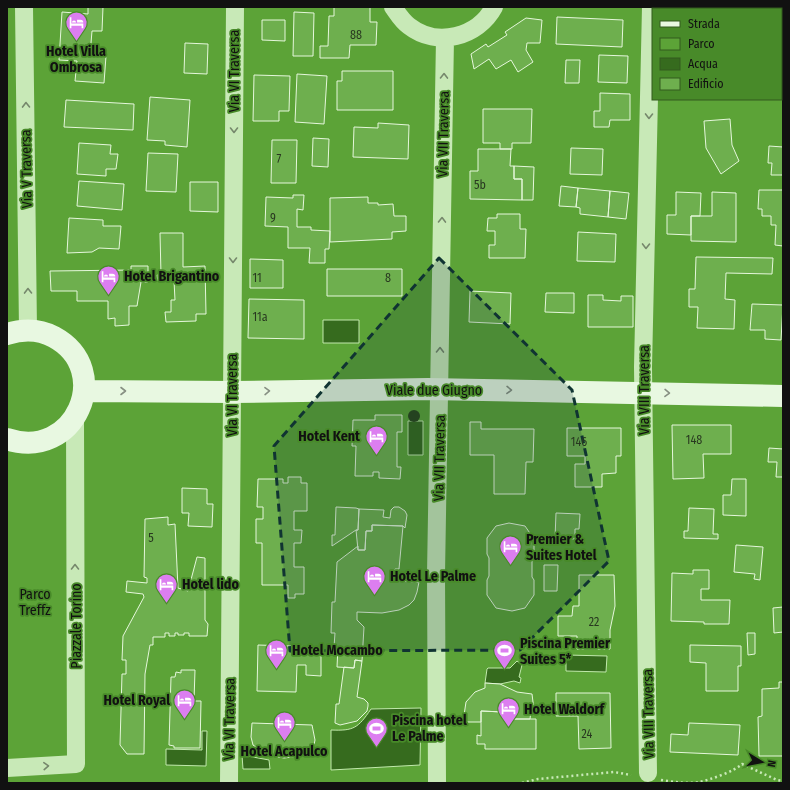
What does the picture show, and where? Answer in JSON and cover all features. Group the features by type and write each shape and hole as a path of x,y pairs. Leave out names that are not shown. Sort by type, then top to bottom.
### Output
{"street":[{"name":"Via V Traversa","path":"24,7 28,330"},
{"name":"Via VI Traversa","path":"229,783 235,7"},
{"path":"393,7 400,17 415,30 432,37 445,38 462,35 478,27 490,15 494,7"},
{"name":"Via VIII Traversa","path":"648,773 644,392 651,7"},
{"name":"Via VII Traversa","path":"437,782 436,574 445,38"},
{"path":"7,334 15,331 28,330 46,333 63,342 75,356 82,373 84,391 81,405 75,418 67,428 56,436 30,444 7,439"},
{"name":"Viale due Giugno","path":"84,391 233,392 440,389 783,396"},
{"name":"Piazzale Torino","path":"7,768 76,764 75,418"}],"highlighted area":[{"path":"439,258 572,390 609,561 520,650 290,651 274,446"}],"green space":[{"name":"Parco Treffz","path":"7,7 783,7 783,783 7,783"}],"water":[{"path":"323,320 359,320 359,343 323,343"},
{"path":"408,421 423,421 423,455 408,455"},
{"path":"566,655 607,656 606,672 566,671"},
{"name":"Piscina Premier Suites 5*","path":"517,661 522,665 519,677 521,678 520,683 514,681 500,684 485,683 488,668 510,668"},
{"name":"Piscina hotel Le Palme","path":"421,708 420,765 331,770 331,730 345,730 355,727 371,709"},
{"path":"202,731 207,731 206,766 166,765 166,749 202,750"},
{"path":"242,755 269,760 270,769 243,769"}],"building":[{"name":"Hotel Villa Ombrosa","path":"88,7 103,7 102,31 92,31 90,55 106,56 104,83 75,81 77,61 59,60 62,12 88,14"},
{"path":"334,7 370,7 370,22 377,22 376,45 350,45 349,58 320,58 320,46 328,46 329,16 334,16"},
{"path":"294,12 314,13 313,56 293,56"},
{"path":"557,17 623,20 622,47 556,44"},
{"path":"526,18 542,20 540,43 527,43 526,50 533,62 518,72 511,60 496,69 489,59 474,69 471,54 486,44 488,47 507,35 505,32"},
{"path":"262,20 285,20 285,41 262,40"},
{"path":"782,22 783,22 782,84"},
{"path":"185,43 208,44 207,74 184,73"},
{"path":"599,55 628,56 627,83 598,82"},
{"path":"566,60 580,60 579,83 565,83"},
{"path":"342,71 393,71 393,110 337,110 337,81 342,81"},
{"path":"297,74 327,76 324,124 295,122"},
{"path":"254,75 290,76 289,111 279,111 279,121 253,121"},
{"path":"600,93 630,94 630,120 610,120 609,127 594,127 594,111 600,111"},
{"path":"150,97 190,100 187,147 165,145 165,141 147,140"},
{"path":"66,100 134,104 133,130 64,127"},
{"path":"483,109 532,109 531,143 512,143 512,149 500,149 500,143 483,143"},
{"path":"730,119 732,145 739,161 721,174 706,148 704,121"},
{"path":"378,123 409,125 408,159 353,157 354,127 378,128"},
{"path":"313,138 329,139 328,167 312,166"},
{"path":"272,140 297,140 296,183 271,183"},
{"path":"79,143 111,145 110,154 118,154 116,169 106,169 106,176 77,174"},
{"path":"769,146 783,147 783,175 771,175 772,163 768,163"},
{"path":"571,148 603,149 602,175 570,174"},
{"path":"478,149 511,149 510,166 514,166 514,179 522,179 522,200 470,199 470,171 478,171"},
{"path":"148,153 178,154 176,192 146,191"},
{"path":"514,166 534,167 533,200 522,200 522,179 514,179"},
{"path":"79,181 124,184 122,210 77,206"},
{"path":"190,182 218,182 218,212 190,211"},
{"path":"561,186 578,188 576,207 559,206"},
{"path":"578,188 610,191 608,217 580,214 580,208 576,207"},
{"path":"759,190 783,190 783,246 775,245 776,225 771,225 771,216 762,216 762,209 758,209"},
{"path":"610,191 629,193 626,219 608,217"},
{"path":"676,192 701,193 700,216 691,216 691,235 667,234 667,215 676,215"},
{"path":"712,192 736,193 736,242 691,241 691,216 712,216"},
{"path":"293,195 304,195 303,210 297,209 297,227 311,227 311,230 330,231 329,249 325,249 325,263 309,263 310,248 288,248 288,227 265,226 266,197 293,198"},
{"path":"368,197 368,203 378,203 378,205 393,204 394,216 406,216 406,231 392,232 392,239 330,242 330,198"},
{"path":"497,214 520,214 520,229 526,229 525,258 489,258 489,245 495,245 495,231 487,231 488,218 497,218"},
{"path":"69,218 103,220 103,226 121,226 119,249 99,248 92,252 67,253"},
{"path":"578,232 616,234 615,262 577,261"},
{"path":"160,233 183,233 183,267 205,266 206,314 196,314 196,321 166,322 165,312 171,312 171,300 175,300 174,281 158,281 157,275 161,275"},
{"path":"696,257 773,258 772,274 726,273 725,299 735,300 734,329 697,328 698,307 689,307 689,289 695,289"},
{"path":"250,259 283,260 283,288 250,288"},
{"name":"Hotel Brigantino","path":"131,266 148,266 148,282 141,282 137,306 129,306 129,325 115,326 115,318 108,319 108,301 77,301 77,291 51,291 50,271 131,270"},
{"path":"327,269 402,269 402,296 327,296"},
{"path":"470,291 511,293 510,324 469,322"},
{"path":"546,293 574,293 574,313 545,312"},
{"path":"588,295 603,295 603,300 621,301 621,296 633,296 633,327 588,327"},
{"path":"249,299 304,300 304,339 248,338"},
{"path":"752,304 783,305 781,340 765,339 765,330 750,330"},
{"name":"Hotel Kent","path":"375,415 402,415 402,432 397,432 397,467 401,467 400,479 379,478 379,472 373,472 373,476 355,476 356,446 352,446 353,420 375,420"},
{"path":"470,422 481,422 481,429 534,429 533,462 526,462 525,494 494,494 494,455 470,455"},
{"path":"672,425 731,425 731,454 703,454 704,478 673,479"},
{"path":"567,428 621,428 621,456 616,456 616,473 602,474 602,487 575,487 575,464 585,464 585,456 567,456"},
{"path":"769,448 783,449 783,477 776,477 777,462 768,462"},
{"path":"288,477 301,477 301,483 307,483 307,511 294,511 294,530 302,530 301,543 294,543 294,567 304,567 304,594 295,594 295,598 288,598 288,585 262,585 262,543 256,543 256,519 263,519 263,507 257,507 258,479 283,479 283,483 288,483"},
{"path":"732,479 746,479 746,516 723,515 723,495 731,495"},
{"path":"182,488 207,489 207,504 213,504 212,527 188,526 189,513 182,513"},
{"path":"336,507 359,509 358,530 332,546 332,535 335,535"},
{"path":"394,507 399,507 405,511 407,515 405,528 403,526 372,525 372,531 366,531 365,550 358,550 356,530 358,530 359,509 384,510 383,517 390,518 391,510"},
{"path":"689,508 714,509 713,534 718,534 718,539 684,538 684,531 688,531"},
{"path":"556,513 580,514 579,529 575,529 575,539 555,538"},
{"path":"168,517 168,525 175,524 178,588 188,591 197,557 205,558 205,620 208,624 207,636 189,636 189,633 178,635 178,633 175,633 175,636 169,636 169,633 165,633 165,637 153,637 153,645 150,645 145,674 144,754 127,754 120,745 122,674 126,674 126,660 122,660 123,636 144,597 143,594 126,592 127,581 147,583 147,578 144,577 145,519"},
{"name":"Premier & Suites Hotel","path":"509,523 525,526 534,539 532,577 534,580 534,595 525,608 512,611 496,608 487,595 489,558 487,554 487,538 496,526"},
{"name":"Hotel Le Palme","path":"372,525 403,526 399,569 395,569 395,581 419,582 417,592 414,600 409,605 399,610 382,613 357,612 357,620 364,627 362,661 355,660 354,668 337,667 338,647 334,647 335,633 331,633 332,602 335,602 337,562 358,546 358,550 365,550 366,531 372,531"},
{"path":"736,545 763,547 760,580 754,579 755,574 734,572"},
{"path":"544,565 558,565 557,591 544,591"},
{"path":"693,570 709,570 709,589 701,589 701,600 730,600 729,624 704,624 704,622 671,621 672,573 693,574"},
{"path":"579,575 614,575 615,606 610,630 610,649 577,649 577,636 558,636 558,616 572,616 573,606 579,606"},
{"path":"783,607 783,632 774,633 773,608"},
{"path":"747,633 755,633 755,654 748,655"},
{"name":"Hotel Mocambo","path":"258,645 321,647 321,676 306,675 306,665 297,665 296,692 257,691"},
{"path":"690,645 741,646 741,666 738,666 738,691 706,691 706,663 690,662"},
{"path":"355,660 362,661 357,697 364,699 368,703 367,711 357,721 340,725 335,723 336,704 339,704 344,667 354,668"},
{"name":"Hotel Royal","path":"181,670 195,670 194,701 201,701 200,748 174,748 174,746 169,745 171,677 175,677 176,672 181,673"},
{"path":"779,682 783,682 783,756 759,756 758,717 762,716 762,689 779,688"},
{"path":"485,683 500,684 517,692 532,694 534,710 531,710 530,719 503,719 503,712 481,711 481,722 463,722 466,702 475,692 485,688"},
{"path":"556,693 610,693 611,748 579,749 578,716 556,716"},
{"name":"Hotel Waldorf","path":"481,711 503,712 503,719 536,719 536,749 485,749 485,744 477,744 477,735 481,736"},
{"name":"Hotel Acapulco","path":"252,723 312,725 315,740 313,750 308,755 284,758 267,755 253,745 251,737"},
{"path":"689,723 740,725 738,755 670,752 671,734 688,735"}],"place":[{"name":"Hotel Villa Ombrosa","path":"76,42"},
{"name":"Hotel Brigantino","path":"108,296"},
{"name":"Hotel Kent","path":"376,456"},
{"name":"Premier & Suites Hotel","path":"511,566"},
{"name":"Hotel Le Palme","path":"375,596"},
{"name":"Hotel lido","path":"167,604"},
{"name":"Hotel Mocambo","path":"277,670"},
{"name":"Piscina Premier Suites 5*","path":"504,670"},
{"name":"Hotel Royal","path":"185,720"},
{"name":"Hotel Waldorf","path":"509,728"},
{"name":"Hotel Acapulco","path":"284,742"},
{"name":"Piscina hotel Le Palme","path":"376,748"}]}
